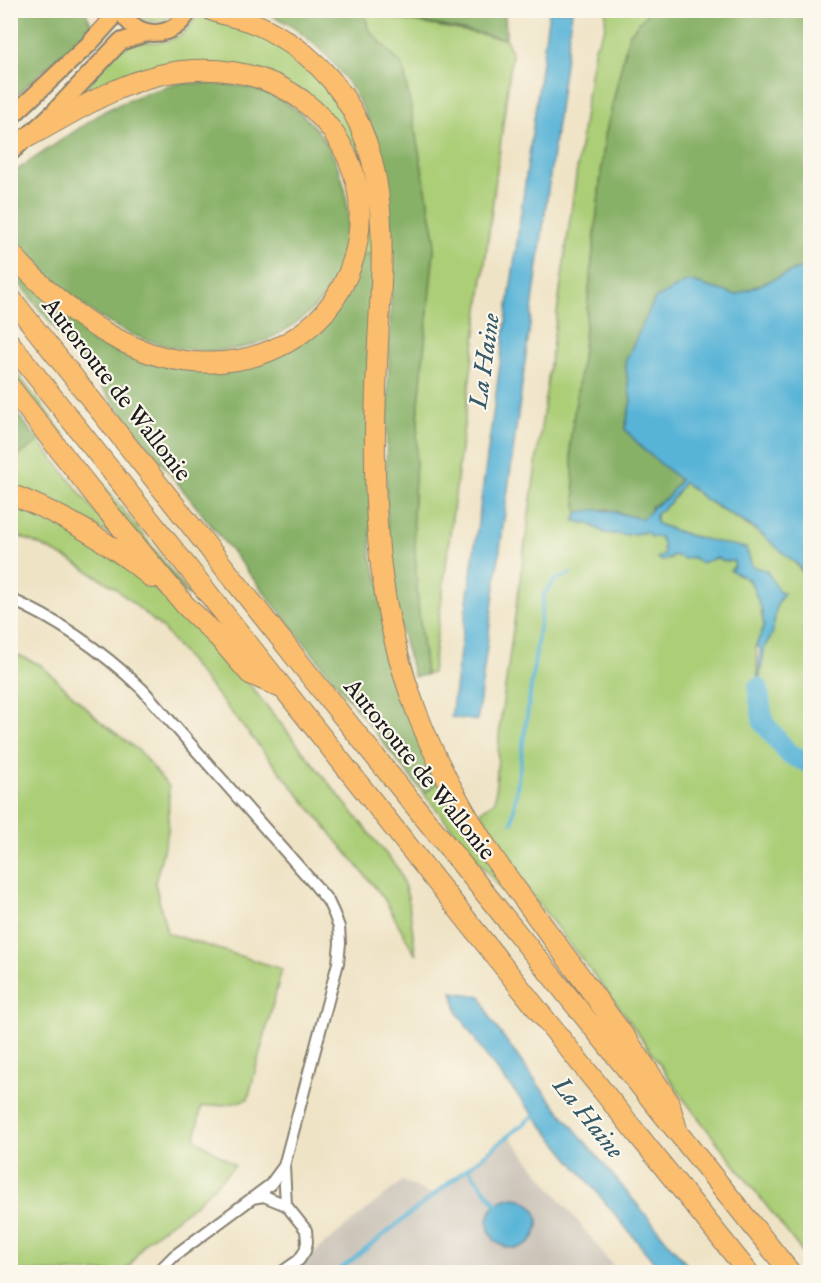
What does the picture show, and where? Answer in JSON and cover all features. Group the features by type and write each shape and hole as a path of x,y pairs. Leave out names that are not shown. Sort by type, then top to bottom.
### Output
{"highway":[{"path":"211,10 254,23 288,42"},
{"path":"249,10 322,70 349,105 368,146 378,188 383,252 376,370 376,515 391,631 399,663 418,718 433,754 475,830 501,870 595,993 641,1060 669,1102 678,1133"},
{"path":"10,252 34,278 66,306 111,336 161,356 184,361 212,363 245,358 275,349 312,325 332,303 344,285 353,263 359,237 360,209 356,183 348,158 335,135 320,116 298,98 252,75 197,70 145,79 111,93 28,137"},
{"name":"Autoroute de Wallonie","path":"10,297 307,672 790,1272"},
{"path":"10,342 283,689 748,1272"},
{"path":"10,387 185,605"},
{"path":"10,494 92,534 141,569 185,605 218,637 250,674 283,689"}],"main road":[{"path":"10,118 89,44 109,22 116,10"},
{"path":"122,10 132,25 146,33"},
{"path":"10,153 120,42 146,33 159,34 172,30 182,22 189,10"}],"street":[{"path":"10,599 72,630 135,682 315,885 334,914 339,927 338,963 284,1166 286,1205"},
{"path":"161,1272 174,1256 270,1185 284,1166"},
{"path":"252,1198 264,1196 286,1205 306,1230 305,1251 299,1260 282,1272"}],"shaded area":[{"path":"508,1134 618,1272 290,1272 402,1181 431,1194"}],"green space":[{"path":"11,10 85,11 92,26 11,100"},
{"path":"134,11 176,11 166,19 155,22 144,19"},
{"path":"263,11 505,11 506,39 365,13 368,29 403,66 435,238 419,404 413,514 418,605 426,675 414,677 397,611 388,537 386,472 391,241 388,200 381,160 369,122 350,87 325,54 291,26"},
{"path":"606,11 643,11 648,14 629,34 605,136 582,358 570,443 577,513 575,521 590,524 605,533 625,535 647,532 660,537 664,556 669,559 674,555 692,557 700,563 717,558 722,561 734,560 734,567 731,570 746,579 767,597 761,611 764,626 756,646 758,684 765,646 772,635 779,593 767,571 752,566 746,548 667,528 656,523 656,514 670,503 684,482 703,498 784,551 806,579 810,594 803,630 810,635 810,1262 686,1102 623,1012 533,897 500,850 481,811 495,801 500,724 590,75 595,47 605,28"},
{"path":"643,11 810,11 810,264 736,295 689,281 625,362 631,401 625,429 643,449 680,479 668,497 651,507 651,511 641,519 607,509 577,513 570,443 582,358 605,136 629,34 647,14"},
{"path":"199,13 248,30 278,46 316,77 331,95 344,114 362,159 369,194 374,254 360,255 345,140 243,68 94,93 86,87 118,51 130,45 160,42 179,36 189,28"},
{"path":"365,13 506,39 512,54 432,673 426,675 418,605 413,514 419,404 435,238 403,66 368,29"},
{"path":"180,83 242,86 278,98 301,114 320,134 334,158 344,184 348,211 347,238 340,266 328,291 312,310 292,326 268,339 242,348 215,351 188,350 161,345 135,336 88,309 22,251 10,233 11,174 105,111 140,95"},
{"path":"374,254 371,556 440,781 424,794 11,273 10,261 150,359 287,350 360,255"},
{"path":"10,365 190,596 183,591 68,451 11,377"},
{"path":"10,405 39,441 11,461 10,461"},
{"path":"39,441 116,538 73,513 11,486 10,461"},
{"path":"10,504 54,522 135,572 170,601 248,683 399,870 408,897 416,956 383,897 162,628 114,587 74,562 11,533"},
{"path":"11,652 41,665 100,721 138,750 169,787 168,831 155,883 167,933 282,969 248,1099 230,1104 201,1107 195,1139 235,1165 197,1203 145,1242 126,1272 11,1272"},
{"path":"440,781 507,888 502,890 424,794"}],"water":[{"path":"549,11 572,11 477,721 451,717"},
{"path":"810,264 810,592 800,567 754,528 706,500 684,482 670,503 656,514 656,523 667,528 746,548 752,566 767,571 779,592 784,593 777,604 772,635 765,646 758,688 760,648 756,646 764,626 762,611 750,580 730,570 734,567 734,561 722,561 717,558 700,563 692,557 684,559 674,555 662,561 657,558 664,555 660,537 651,537 647,532 625,535 605,533 590,524 575,521 577,513 594,510 609,511 641,519 651,511 651,508 668,497 680,480 643,449 625,429 631,401 625,362 655,299 688,281 736,295"},
{"path":"452,992 481,996 491,1020 539,1086 693,1272 662,1272 488,1059 458,1013"},
{"path":"513,1198 522,1200 533,1209 538,1223 536,1232 527,1243 513,1248 504,1246 493,1237 488,1223 490,1214 499,1203"}],"waterway":[{"path":"512,823 544,594 555,580 570,574"},
{"path":"758,688 763,722 789,754 810,763"},
{"path":"337,1272 536,1114"},
{"path":"468,1168 496,1204"}],"water label":[{"name":"La Haine","path":"485,361"},
{"name":"La Haine","path":"588,1118"}]}
